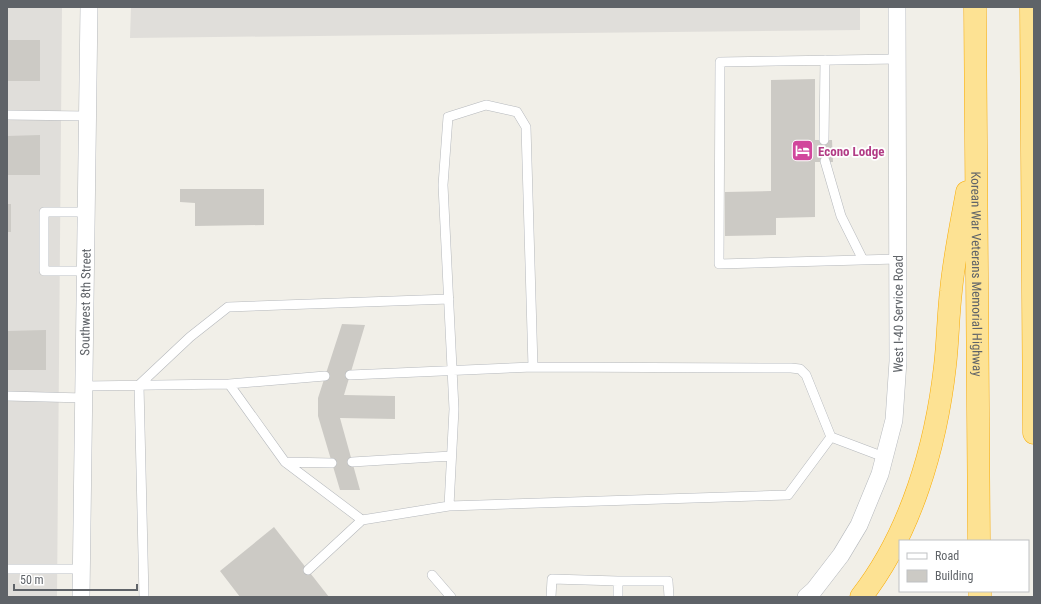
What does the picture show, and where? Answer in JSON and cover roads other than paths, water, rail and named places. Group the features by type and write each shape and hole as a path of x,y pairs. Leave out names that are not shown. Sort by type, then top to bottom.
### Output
{"highway":[{"name":"Korean War Veterans Memorial Highway","path":"975,7 979,540"},
{"path":"1031,7 1034,433"},
{"path":"861,597 880,568 911,509 922,478 933,436 945,367 951,289 977,132"}],"street":[{"name":"Southwest 8th Street","path":"81,597 89,7"},
{"name":"West I-40 Service Road","path":"806,597 814,590 841,555 859,526 880,474 894,420 897,395 897,7"}],"lane":[{"path":"824,140 825,60"},
{"path":"897,60 720,62 719,264 897,260"},
{"path":"449,506 454,409 443,185 448,117 486,105 517,112 526,128 533,367"},
{"path":"7,115 88,116"},
{"path":"825,161 841,216 863,260"},
{"path":"86,212 44,212 44,271 86,271"},
{"path":"144,597 139,385 190,337 228,307 449,299"},
{"path":"350,375 533,367 800,369 806,375 831,437 884,457"},
{"path":"7,396 84,392 139,385 229,384 325,376"},
{"path":"229,384 285,462 362,520"},
{"path":"308,570 362,520 449,506 788,495 831,437"},
{"path":"352,462 451,456"},
{"path":"285,462 332,463"},
{"path":"7,569 82,569"},
{"path":"432,574 451,597"},
{"path":"551,597 552,578 618,581 668,581 669,597"},
{"path":"618,581 618,597"}],"place":[{"name":"Econo Lodge","path":"802,151"}]}
